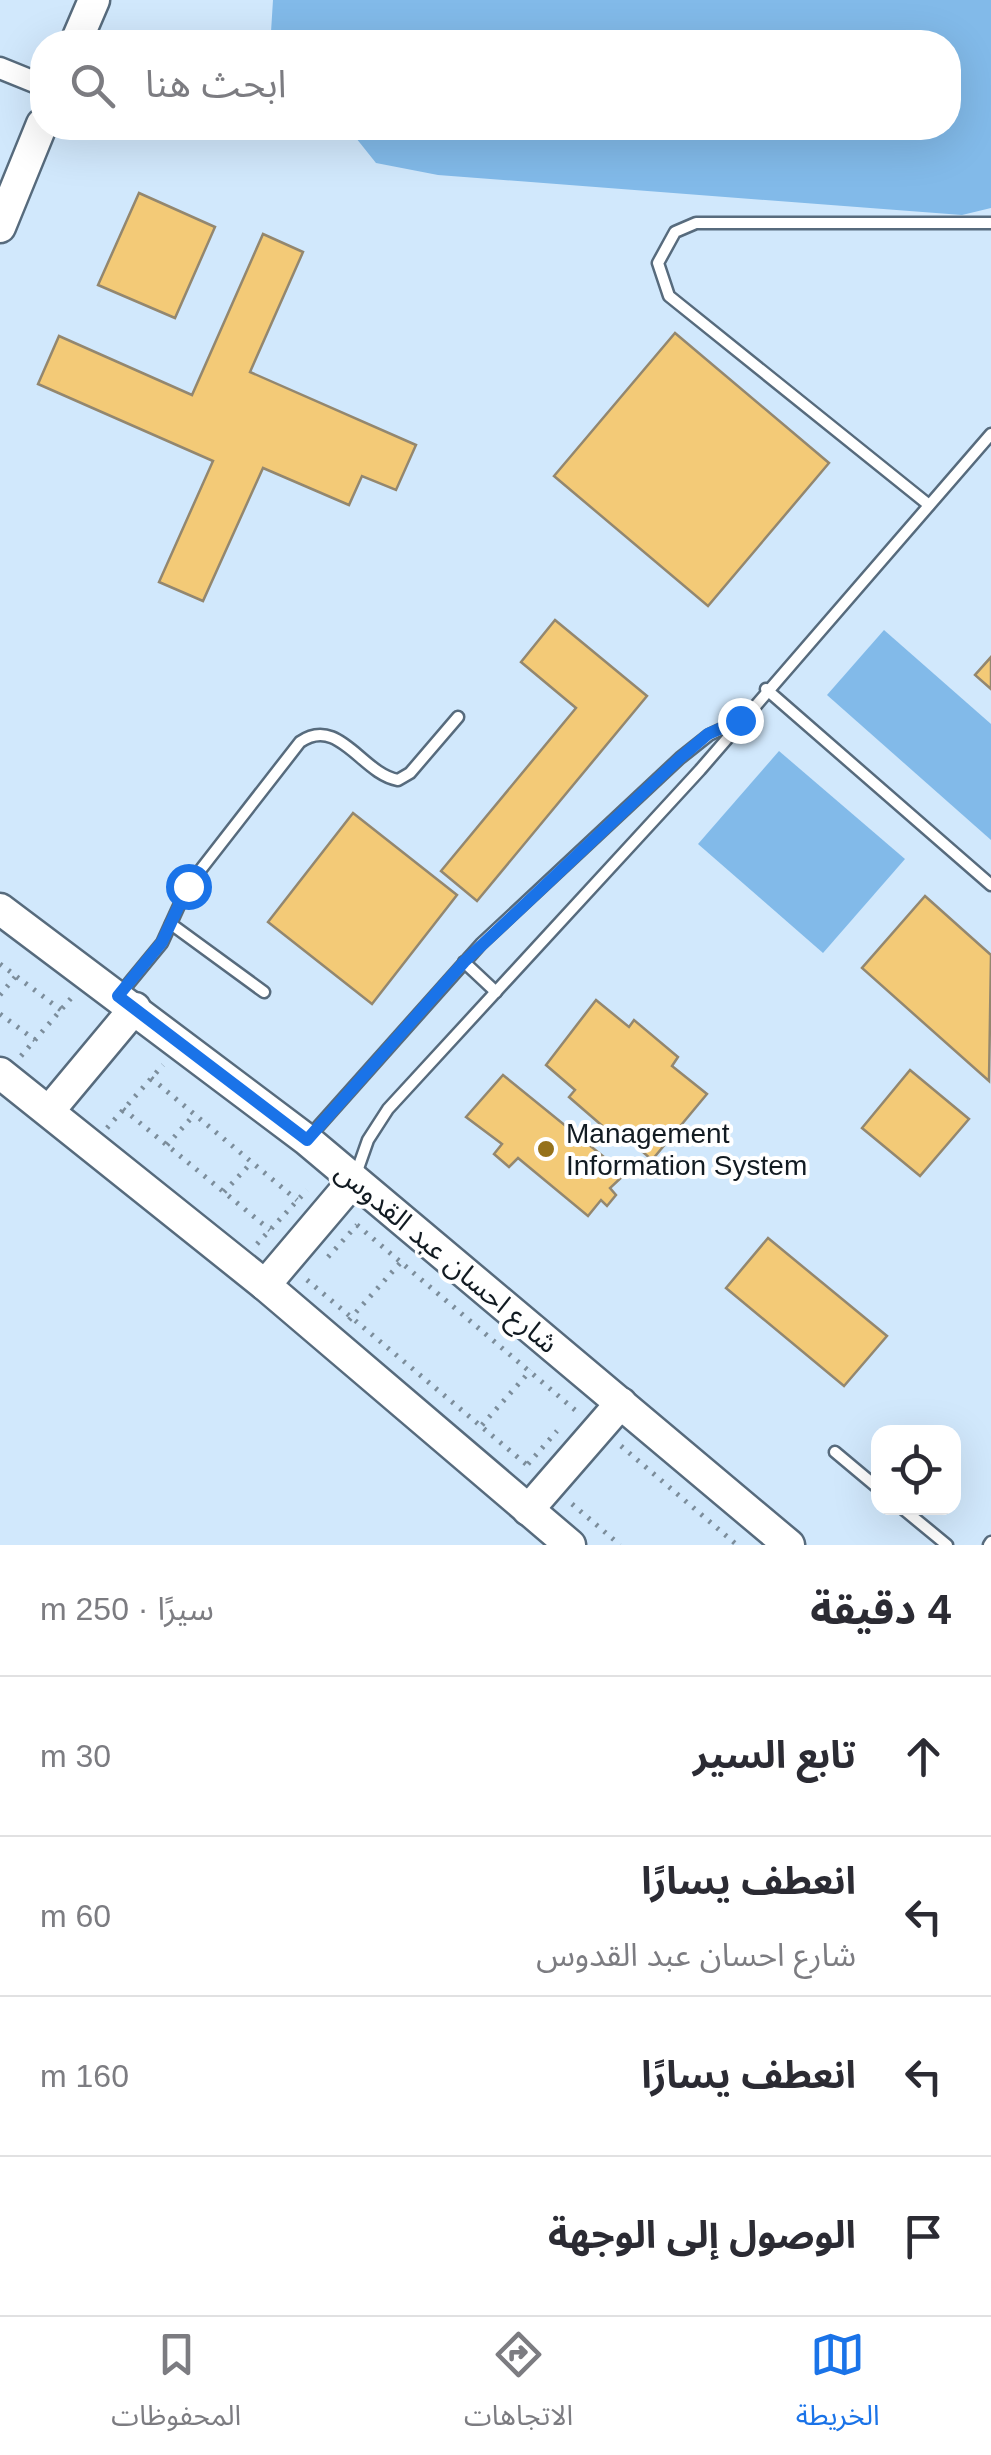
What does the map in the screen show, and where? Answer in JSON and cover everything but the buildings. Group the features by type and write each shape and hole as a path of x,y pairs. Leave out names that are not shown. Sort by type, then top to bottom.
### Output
{"street":[{"path":"81,30 94,0"},
{"path":"0,68 30,80"},
{"path":"0,227 35,140"},
{"name":"شارع احسان عبد القدوس","path":"0,909 307,1140 790,1545"},
{"path":"49,1111 126,1002"},
{"path":"2,1075 238,1264 570,1545"},
{"path":"275,1295 343,1171"},
{"path":"516,1500 610,1393"}],"lane":[{"path":"929,504 669,296 658,262 666,240 696,223 991,223"},
{"path":"343,1171 377,1124 700,770 766,689 991,434"},
{"path":"766,689 991,885"},
{"path":"126,1002 188,886 308,737 330,735 386,777 398,780 410,773 458,716"},
{"path":"307,1140 464,962 680,758 708,734 740,720"},
{"path":"171,924 264,992"},
{"path":"464,962 496,992"},
{"path":"835,1452 871,1482"},
{"path":"911,1515 947,1545"}],"path":[{"path":"0,964 61,1010"},
{"path":"2,1075 91,975"},
{"path":"0,995 16,976"},
{"path":"0,1014 35,1040"},
{"path":"91,1145 182,1044"},
{"path":"151,1078 297,1200"},
{"path":"123,1109 270,1230"},
{"path":"167,1145 194,1115"},
{"path":"224,1192 252,1162"},
{"path":"238,1264 297,1200 343,1171"},
{"path":"275,1295 307,1280 379,1200"},
{"path":"357,1224 576,1410"},
{"path":"330,1341 424,1237"},
{"path":"307,1280 527,1465"},
{"path":"459,1450 552,1345"},
{"path":"516,1500 527,1465 576,1410 610,1393"},
{"path":"621,1446 737,1545"},
{"path":"572,1504 620,1545"}],"shaded area":[{"path":"273,0 991,0 991,208 962,215 438,175 376,163 358,140 961,140 961,30 271,30"},
{"path":"884,630 991,724 991,840 827,695"},
{"path":"779,751 905,859 823,953 698,844"}],"place":[{"name":"Management Information System","path":"546,1149"}],"route":[{"path":"188,886 162,942 118,996 307,1140 499,926 708,734 740,720"}]}
